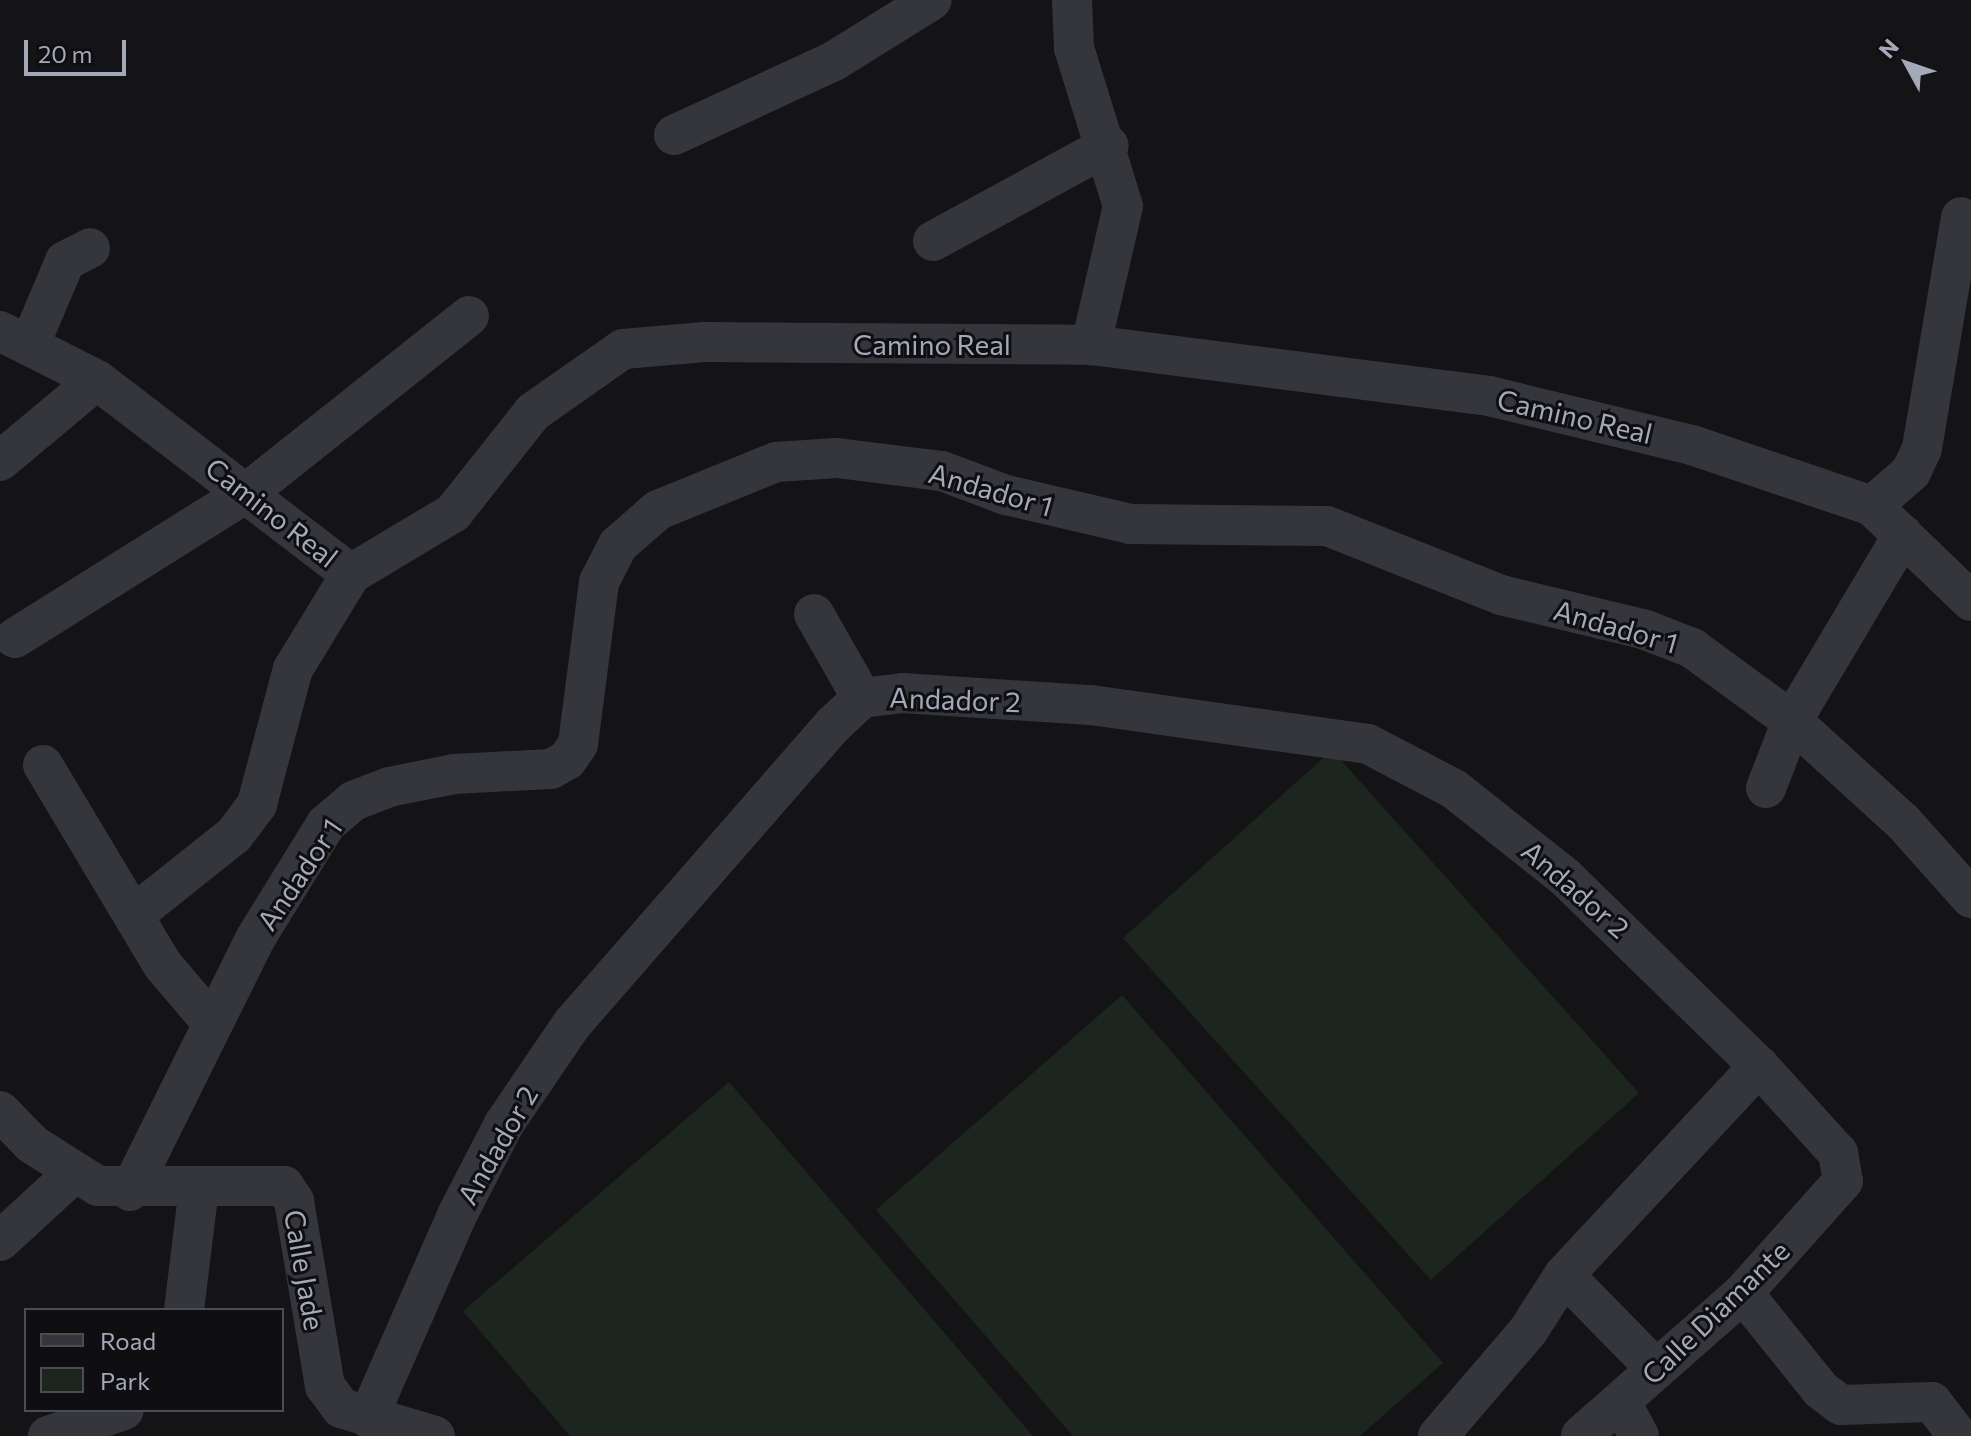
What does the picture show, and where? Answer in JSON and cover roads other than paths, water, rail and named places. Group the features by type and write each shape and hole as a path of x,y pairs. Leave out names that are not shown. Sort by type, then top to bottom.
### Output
{"street":[{"path":"674,135 834,61 932,0"},
{"path":"1072,0 1074,48 1109,145 1123,206 1091,345"},
{"path":"933,241 1109,145"},
{"path":"1872,506 1911,472 1922,448 1961,217"},
{"path":"15,337 65,261 90,248"},
{"path":"15,638 249,491 469,316"},
{"name":"Camino Real","path":"15,337 97,380 249,491 351,574 453,513 533,412 623,349 705,342 1091,345 1489,396 1595,417 1872,506 1971,601"},
{"path":"0,461 97,380"},
{"name":"Andador 1","path":"130,1191 212,1023 326,824 353,801 454,774 551,769 567,760 578,744 599,582 618,545 658,510 776,462 837,458 942,471 1006,495 1131,524 1327,526 1501,595 1643,629 1692,648 1792,721 1903,822 1971,898"},
{"path":"1766,788 1792,721 1903,535"},
{"path":"136,913 234,835 257,804 293,669 351,574"},
{"path":"814,614 862,698"},
{"name":"Andador 2","path":"368,1418 464,1202 504,1124 572,1024 862,698 903,693 1091,705 1368,744 1454,789 1565,877 1759,1066 1838,1153 1843,1181"},
{"path":"43,765 136,913 162,964 212,1023"},
{"path":"1438,1436 1528,1331 1564,1275 1759,1066"},
{"path":"0,1111 73,1174 0,1241"},
{"name":"Calle Jade","path":"73,1174 130,1191 284,1186 294,1201 325,1386 341,1408 435,1436"},
{"name":"Calle Diamante","path":"1581,1436 1630,1419 1656,1369 1743,1293 1843,1181"},
{"path":"184,1308 199,1187"},
{"path":"1564,1275 1656,1369"},
{"path":"1743,1293 1821,1390 1841,1405 1932,1402 1958,1436"},
{"path":"48,1436 118,1412"}]}
